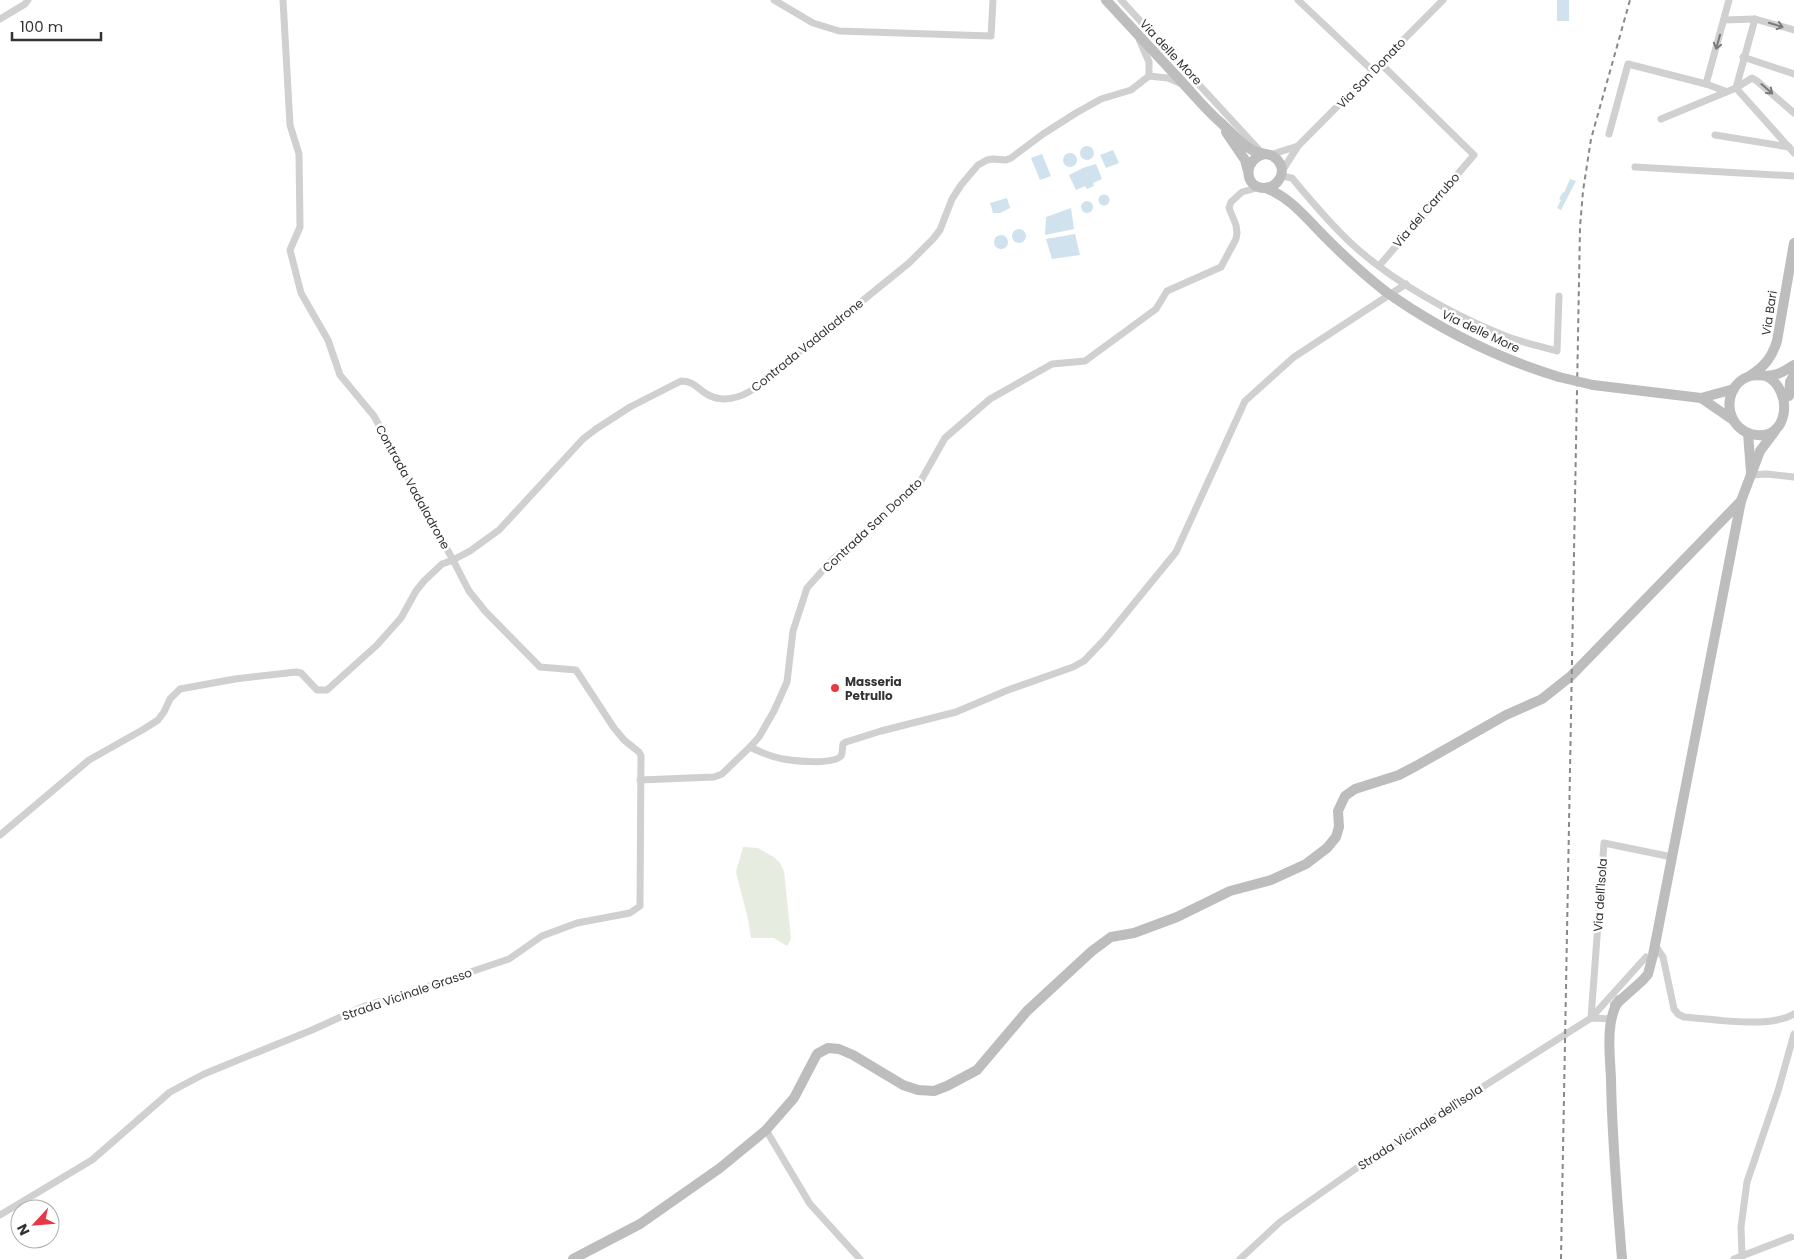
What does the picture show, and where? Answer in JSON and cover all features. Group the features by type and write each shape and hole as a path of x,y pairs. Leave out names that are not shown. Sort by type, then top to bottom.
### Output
{"main road":[{"name":"Via delle More","path":"1106,0 1218,120"},
{"path":"1218,120 1253,150 1274,156 1280,163 1281,176 1290,201"},
{"path":"1218,120 1245,160 1252,182 1278,193 1290,201"},
{"path":"1248,173 1254,158 1266,154"},
{"path":"1263,188 1274,186 1281,176"},
{"name":"Via delle More","path":"1290,201 1351,262 1385,291 1423,317 1464,339 1520,364 1559,377 1594,385 1701,398"},
{"name":"Via Bari","path":"1750,376 1772,356 1777,341 1794,243"},
{"path":"1733,420 1729,404 1734,389 1740,382 1750,376 1774,375 1794,365"},
{"path":"1701,398 1733,420 1739,428 1757,436 1766,435 1782,426 1787,418 1789,409 1788,390 1794,375"},
{"path":"1766,376 1780,383 1786,390 1789,399"},
{"path":"1701,398 1734,389"},
{"path":"1622,1259 1612,1140 1610,1028 1615,1006 1624,991 1643,973 1652,952 1741,500 1760,451 1775,431"},
{"path":"1748,433 1751,475"},
{"path":"573,1259 640,1224 720,1168 766,1130 794,1098 817,1054 828,1048 839,1049 853,1055 903,1085 918,1090 934,1091 947,1086 977,1070 1027,1011 1110,937 1134,933 1177,917 1230,891 1271,880 1306,864 1327,848 1336,837 1339,827 1338,811 1345,796 1355,789 1399,775 1506,715 1542,699 1571,676 1741,500"}],"street":[{"path":"0,19 25,4 28,0"},
{"name":"Contrada Vadaladrone","path":"283,0 290,125 299,154 300,227 290,250 301,293 328,340 340,375 374,416 453,560 470,551 499,530 583,439 614,416 681,381 688,381 696,385 705,394 717,398 734,398 755,388 909,263 933,240 940,230 952,199 960,185 978,165 993,158 1006,160 1010,158 1076,113 1101,99 1131,90 1149,76"},
{"path":"774,0 813,23 839,31 991,36 993,0"},
{"path":"1121,0 1266,154 1298,146"},
{"path":"1299,0 1373,71"},
{"name":"Via San Donato","path":"1298,146 1444,0"},
{"path":"1706,84 1729,0"},
{"path":"1724,20 1755,18 1794,30"},
{"path":"1736,88 1755,18"},
{"path":"1137,34 1149,62 1149,76 1168,78 1186,86"},
{"path":"1743,57 1794,74"},
{"name":"Via del Carrubo","path":"1379,266 1474,155 1380,63"},
{"path":"1609,134 1628,64 1706,84 1725,91"},
{"path":"1662,120 1725,91 1736,88 1752,78 1794,113"},
{"path":"1736,88 1791,150"},
{"path":"1715,135 1791,150"},
{"path":"1298,146 1281,176 1292,178 1334,227 1354,246 1406,284 1469,320 1504,336 1557,351 1559,296"},
{"path":"1635,167 1794,176"},
{"path":"1248,173 1242,192 1263,188"},
{"name":"Contrada San Donato","path":"640,780 714,777 722,774 750,747 758,738 774,711 787,682 792,631 806,588 832,560 919,484 945,438 990,399 1052,364 1085,361 1156,309 1167,291 1221,267 1236,239 1237,233 1236,224 1229,208 1231,202 1242,192"},
{"path":"750,747 783,759 834,760 840,757 842,753 842,744 853,739 956,712 1008,690 1079,665 1105,639 1176,552 1245,401 1294,357 1406,284"},
{"path":"1751,475 1767,474 1794,477"},
{"path":"0,836 89,760 158,720 170,699 180,689 235,679 296,672 301,673 317,690 327,690 377,645 394,626 424,581 442,564 453,560 469,591 484,611 540,667 576,670 624,740 639,752 641,756 640,780"},
{"name":"Strada Vicinale Grasso","path":"0,1216 92,1160 170,1092 204,1074 365,1006 509,959 542,936 577,923 630,913 640,906 640,780"},
{"name":"Via dell'Isola","path":"1591,1018 1604,843 1672,857"},
{"path":"1652,952 1663,957 1674,1009 1684,1017 1756,1022 1780,1020 1794,1014"},
{"name":"Strada Vicinale dell'Isola","path":"1240,1259 1280,1222 1371,1158 1591,1018 1652,952"},
{"path":"1591,1018 1612,1019"},
{"path":"1742,1255 1742,1227 1747,1182 1778,1091 1794,1034"},
{"path":"766,1130 810,1204 860,1259"},
{"path":"1734,1259 1791,1237"}],"shaded area":[{"path":"743,847 758,848 775,858 784,871 791,939 787,946 774,938 751,938 736,872"}],"water":[{"path":"1557,0 1569,0 1569,21 1557,21"},
{"path":"1084,146 1090,146 1094,153 1090,160 1084,160 1080,156 1080,150"},
{"path":"1113,150 1119,163 1106,168 1100,155"},
{"path":"1067,153 1073,153 1077,160 1073,167 1067,167 1063,163 1063,157"},
{"path":"1042,154 1051,176 1040,180 1031,158"},
{"path":"1096,164 1102,179 1093,183 1094,186 1087,189 1085,186 1076,190 1069,175"},
{"path":"1570,179 1576,181 1561,210 1557,208 1561,200 1559,199"},
{"path":"1104,194 1110,200 1104,206 1098,200"},
{"path":"1007,198 1010,208 1000,213 993,213 990,203"},
{"path":"1087,201 1093,207 1087,213 1081,207"},
{"path":"1071,208 1074,229 1045,235 1046,217"},
{"path":"1016,229 1022,229 1026,236 1022,243 1016,243 1012,239 1012,233"},
{"path":"1075,234 1080,255 1052,259 1046,239"},
{"path":"998,235 1004,235 1008,242 1004,249 998,249 994,245 994,239"}],"railway":[{"path":"1561,1259 1580,227 1591,139 1630,0"}],"place":[{"name":"Masseria Petrullo","path":"835,688"}]}
